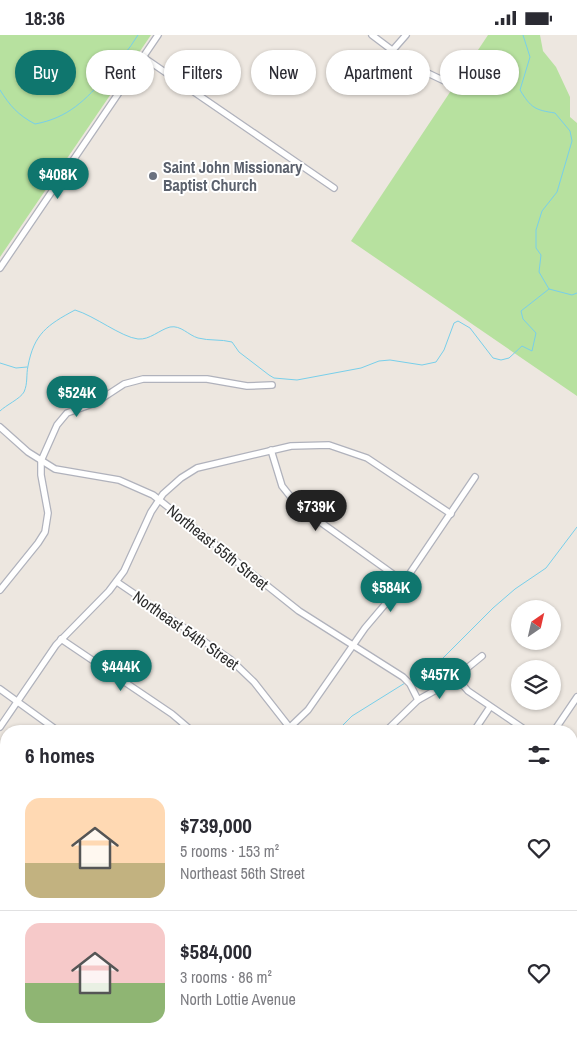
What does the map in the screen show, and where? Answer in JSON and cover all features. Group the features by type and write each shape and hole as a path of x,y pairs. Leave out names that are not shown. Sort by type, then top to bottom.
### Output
{"street":[{"path":"148,50 158,35"},
{"path":"372,35 391,50"},
{"path":"393,50 406,35"},
{"path":"154,65 334,188"},
{"path":"0,267 117,95"},
{"path":"0,590 38,543 44,532 48,513 41,475 41,461 58,425 67,413 95,403 130,382 149,379 207,379 247,386 272,385"},
{"name":"Northeast 55th Street","path":"0,427 21,447 41,461 63,472 127,482 159,500 287,602 407,681 418,700"},
{"path":"1,725 61,639 117,582 130,561 151,512 159,500 180,478 197,468 271,450 310,444 329,445 356,453 450,514"},
{"path":"271,450 278,477 292,500 309,515 404,582"},
{"path":"292,725 308,710 352,645 404,582 475,477"},
{"name":"Northeast 54th Street","path":"117,582 230,659 254,681 285,725"},
{"path":"61,639 172,714 185,725"},
{"path":"392,725 418,700 456,677 482,656"},
{"path":"456,677 468,691 518,725"},
{"path":"0,689 50,725"},
{"path":"558,725 577,697"},
{"path":"478,725 490,707"}],"green space":[{"path":"0,35 151,35 141,50 86,50 86,95 110,95 0,257"},
{"path":"488,35 540,35 543,51 556,67 570,97 570,117 577,123 577,396 351,241 448,95 519,95 519,50 478,50"}],"waterway":[{"path":"0,90 7,101 24,117 35,124 47,121 67,112 84,100 123,56 138,35"},
{"path":"523,35 530,57 520,90 527,101 534,107 555,113 570,131 572,141 557,192 542,211 536,230 536,248 541,255 539,272 549,289 572,295 577,293"},
{"path":"0,411 24,392 27,369 38,338 49,326 75,310 138,339 147,338 166,328 174,327 198,338 232,342 239,352 274,378 297,380 361,368 379,361 390,360 422,365 436,362 444,350 454,323 458,321 470,328 493,358 501,360 509,358 522,346 532,351 536,333 523,319 521,311 549,289"},
{"path":"0,363 16,368 27,367"},
{"path":"411,680 430,671 493,608 515,589 546,568 577,527"},
{"path":"343,725 352,716 405,683"}],"place":[{"name":"Saint John Missionary Baptist Church","path":"153,176"}]}
